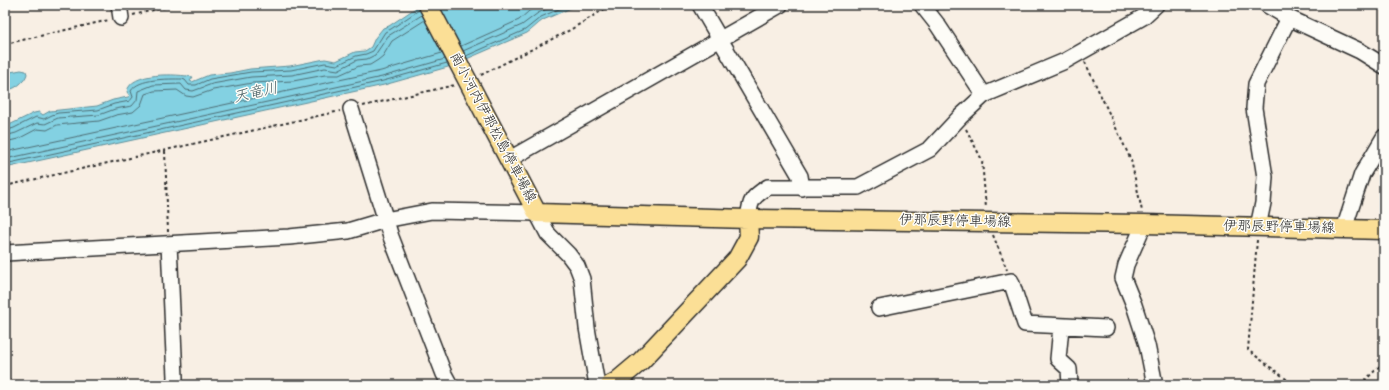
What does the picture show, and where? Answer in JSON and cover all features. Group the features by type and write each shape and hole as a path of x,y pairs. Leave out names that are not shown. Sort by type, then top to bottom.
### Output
{"main road":[{"name":"南小河内伊那松島停車場線","path":"428,5 537,213 748,219"},
{"name":"伊那辰野停車場線","path":"748,219 1144,224 1384,230"},
{"path":"610,385 616,382 641,361 737,259 749,237 748,219"}],"street":[{"path":"700,5 800,176 802,188"},
{"path":"508,160 780,5"},
{"path":"922,5 937,24 984,95"},
{"path":"748,219 750,204 758,194 768,187 858,187 930,149 960,117 984,95 1065,61 1143,17 1156,5"},
{"path":"1268,5 1289,18 1360,51 1384,66"},
{"path":"1258,227 1263,203 1265,176 1254,108 1256,84 1289,18"},
{"path":"351,109 385,220 444,374 450,385"},
{"path":"1344,229 1362,174 1384,137"},
{"path":"5,253 289,237 348,231 385,220 432,211 537,213 548,234 568,254 577,266 582,279 587,328 597,385"},
{"path":"1144,224 1126,264 1123,278 1134,305 1147,345 1155,385"},
{"path":"169,244 175,377 174,385"},
{"path":"879,308 1011,281 1025,324 1106,328"},
{"path":"1061,326 1058,359 1069,369 1070,385"}],"path":[{"path":"5,44 120,11 175,5"},
{"path":"5,186 351,109 467,79 570,30 611,5"},
{"path":"1080,52 1131,160 1140,197 1144,224"},
{"path":"960,117 982,160 987,222 1011,281"},
{"path":"165,151 169,244"},
{"path":"1258,227 1248,350 1294,385"},
{"path":"1360,385 1384,362"}],"water":[{"name":"天竜川","path":"420,5 578,5 543,20 527,33 448,67 384,85 5,168 5,127 34,113 39,112 43,115 50,111 97,106 113,100 128,97 130,96 127,92 130,85 136,80 145,77 177,75 193,77 190,81 192,82 209,75 250,69 290,66 325,59 336,61 355,52 365,51 371,47 375,38 383,28 389,26"},
{"path":"21,70 26,71 27,74 24,80 12,89 5,90 5,73"}]}
